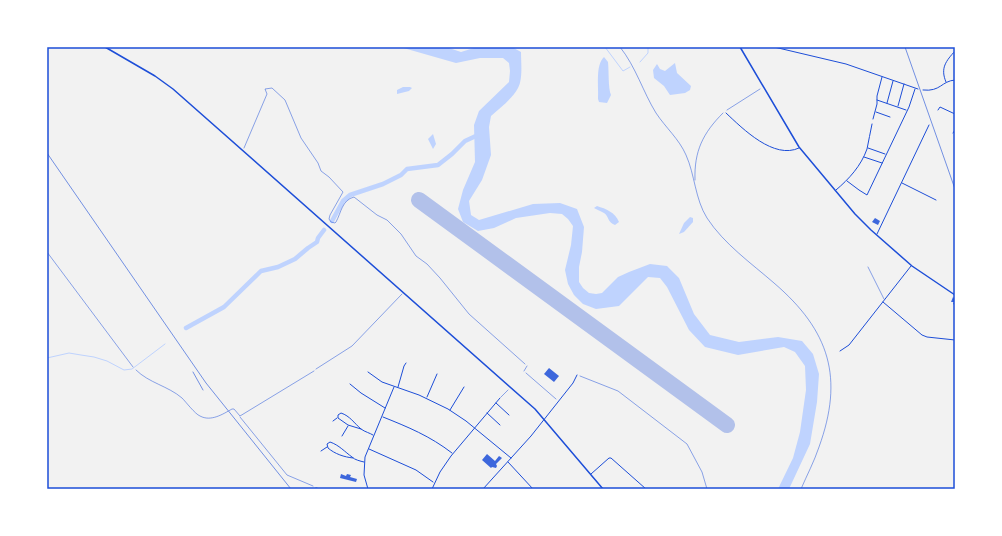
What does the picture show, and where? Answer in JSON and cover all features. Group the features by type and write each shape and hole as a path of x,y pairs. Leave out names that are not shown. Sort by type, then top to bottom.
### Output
{"street":[{"path":"104,47 164,82 511,386 544,419 603,489"},
{"path":"740,47 800,148 862,221 912,266 955,295"},
{"path":"774,47 846,64 918,89"},
{"path":"946,82 943,68 955,50"},
{"path":"873,119 876,111 882,76"},
{"path":"887,103 893,80"},
{"path":"923,90 939,89 946,82 955,80"},
{"path":"898,107 904,83"},
{"path":"847,181 867,195 907,111 915,88"},
{"path":"877,100 907,111"},
{"path":"938,110 940,107 955,114"},
{"path":"876,111 890,117"},
{"path":"726,112 765,145 782,151 791,151 800,148"},
{"path":"836,191 847,181 864,156 872,124"},
{"path":"877,235 929,126"},
{"path":"867,147 886,155"},
{"path":"864,156 882,163"},
{"path":"902,183 936,200"},
{"path":"840,352 849,345 912,266"},
{"path":"884,301 922,335 927,337 955,340"},
{"path":"398,388 406,363"},
{"path":"368,372 382,382 427,398 450,410 511,458"},
{"path":"427,398 437,374"},
{"path":"483,489 544,419 573,383 577,375"},
{"path":"350,384 360,393 385,408"},
{"path":"368,489 364,475 364,462 394,387"},
{"path":"450,410 464,387"},
{"path":"432,489 434,483 453,453 500,398"},
{"path":"496,403 509,415"},
{"path":"333,421 338,418 339,414 342,413 353,420 361,429"},
{"path":"487,413 500,425"},
{"path":"382,417 429,437 453,453"},
{"path":"338,418 348,425 374,435"},
{"path":"342,436 348,425"},
{"path":"321,451 327,447 329,443 334,443 353,458"},
{"path":"327,447 346,457 364,462"},
{"path":"369,448 416,470 434,483"},
{"path":"591,474 609,458 611,458 646,489"},
{"path":"508,461 533,489"},
{"path":"316,488 320,489"}],"lane":[{"path":"868,267 884,301"},
{"path":"316,369 352,346 404,292"},
{"path":"524,371 527,366"}],"path":[{"path":"620,47 628,58 657,113 684,150 695,181 700,205 707,218 735,249 780,288 799,307 820,337 831,375 831,398 819,449 801,489"},
{"path":"695,181 696,161 704,137 713,122 725,111 763,87"},
{"path":"242,150 245,147 267,94 265,90 272,88 285,100 301,138 318,163 321,171 343,192 330,215 329,219 331,222 335,223 337,221 347,200 352,197 357,198 377,215 387,220 401,234 416,256 427,264 442,280 448,290 469,314 527,366"},
{"path":"47,252 134,367"},
{"path":"240,415 316,369"},
{"path":"136,370 146,378 177,394 200,416 211,418 234,409 287,475 316,488"},
{"path":"524,371 558,401"},
{"path":"577,375 615,389 686,444 702,472 707,489"},
{"path":"500,398 511,386"}],"water":[{"path":"400,47 446,47 461,52 477,47 512,47 521,52 520,84 509,100 491,116 489,127 491,155 482,180 469,201 471,215 479,220 533,204 560,203 577,209 584,227 579,267 579,282 589,293 602,293 618,277 650,264 667,266 679,278 694,314 710,335 739,342 778,337 802,341 813,354 819,374 817,402 810,444 789,489 778,489 793,458 800,432 806,390 805,366 795,352 784,347 738,355 705,347 689,330 667,287 660,278 648,277 619,306 596,309 583,304 574,295 568,284 565,270 571,245 573,226 562,214 550,213 516,218 494,228 478,231 463,222 458,209 463,190 475,162 474,125 479,111 509,82 509,63 503,58 480,58 456,63"},
{"path":"604,57 608,62 611,95 607,103 599,102 598,99 598,71 599,65"},
{"path":"675,63 677,73 691,86 690,90 685,93 670,95 664,86 654,78 653,70 657,64 660,69 665,71"},
{"path":"403,87 412,88 409,91 397,94 397,90"},
{"path":"433,134 436,144 433,149 428,139"},
{"path":"597,206 613,213 619,222 615,225 612,224 606,214 594,208"},
{"path":"690,217 693,218 693,222 684,232 679,234 684,223"}],"building":[{"path":"875,218 880,221 878,225 872,222"},
{"path":"953,297 955,299 955,305 953,304 954,302 951,302"},
{"path":"549,368 559,376 554,382 544,374"},
{"path":"487,454 495,461 499,456 502,458 496,464 496,468 491,468 482,460"},
{"path":"341,474 346,476 347,474 351,475 350,477 357,479 356,482 340,478"}],"waterway":[{"path":"605,47 623,71 630,67"},
{"path":"640,62 648,53 648,47"},
{"path":"332,221 343,201 350,195 383,184 401,175 407,169 438,165 465,141 478,135"},
{"path":"186,328 224,307 261,271 278,267 295,259 317,242 324,230"},
{"path":"47,358 69,353 94,357 107,361 124,370 132,369 165,344"}],"runway":[{"path":"419,200 727,425"}],"railway":[{"path":"905,47 955,189"},
{"path":"47,153 206,383 291,489"},
{"path":"193,372 203,390"}]}
